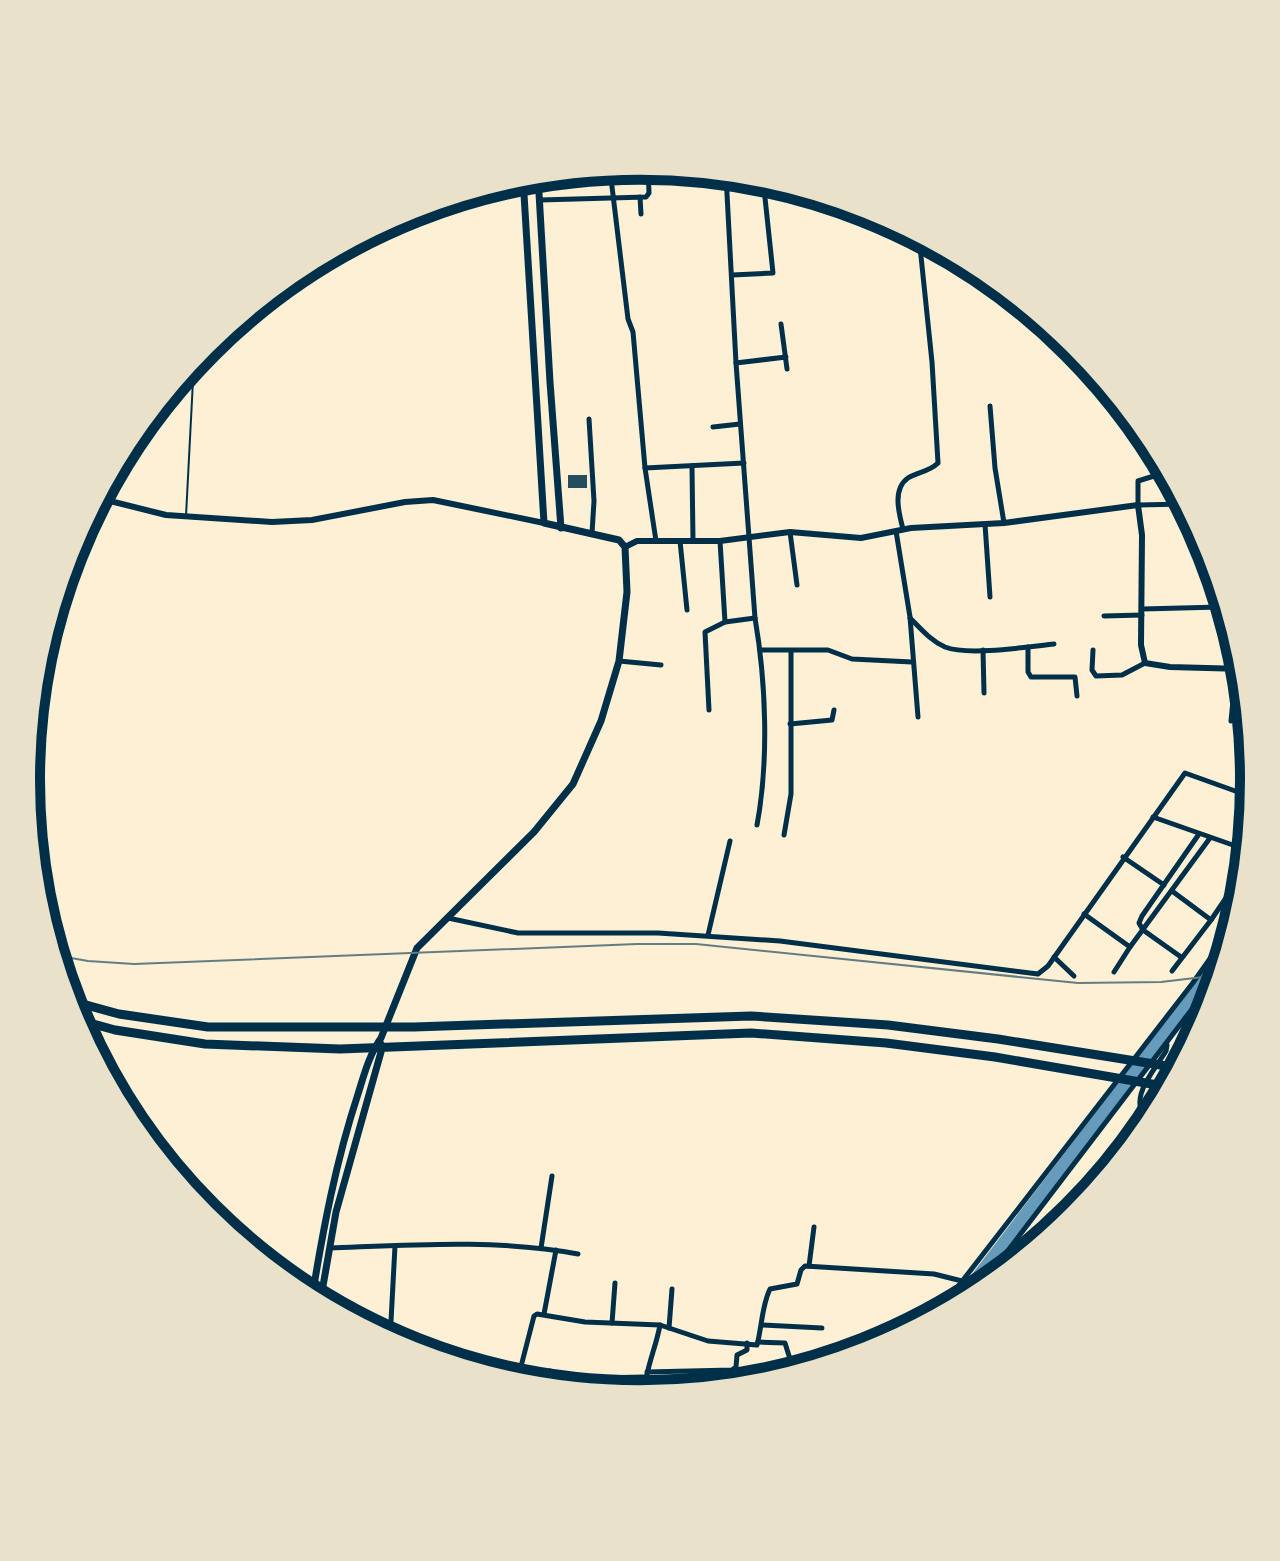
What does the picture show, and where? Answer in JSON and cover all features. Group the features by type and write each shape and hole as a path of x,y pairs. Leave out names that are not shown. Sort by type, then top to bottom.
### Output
{"highway":[{"path":"84,1004 119,1014 208,1027 414,1027 751,1016 888,1025 998,1039 1167,1067"},
{"path":"92,1024 205,1044 340,1049 751,1033 886,1043 995,1057 1157,1085"}],"main road":[{"path":"539,190 561,528"},
{"path":"314,1284 326,1209 350,1118 373,1049 381,1038 417,948 534,832 573,784 601,721 619,661 627,592 625,547 619,540 544,523 524,192"},
{"path":"322,1289 336,1212 381,1052 381,1038"},
{"path":"350,1118 361,1121"},
{"path":"326,1209 336,1212"}],"street":[{"path":"540,200 640,197 649,195 648,180"},
{"path":"612,181 628,319 633,332 645,468 656,541"},
{"path":"727,187 740,424 760,650 765,783 757,825"},
{"path":"732,275 773,273 765,194"},
{"path":"640,197 641,214"},
{"path":"918,717 898,509 899,489 906,479 938,463 922,251"},
{"path":"781,324 787,369"},
{"path":"736,363 786,357"},
{"path":"990,406 995,468 1004,523"},
{"path":"589,419 594,501 592,534"},
{"path":"713,427 740,424"},
{"path":"645,468 744,463"},
{"path":"692,466 693,541"},
{"path":"1145,663 1141,645 1142,535 1138,481 1157,476"},
{"path":"109,500 186,517 272,522 312,520 405,502 433,500 544,523"},
{"path":"625,547 637,541 720,541 805,531 849,538 899,530 1004,523 1138,505 1172,504"},
{"path":"985,524 990,597"},
{"path":"790,532 797,585"},
{"path":"680,541 687,610"},
{"path":"720,541 725,622"},
{"path":"1104,616 1214,607"},
{"path":"910,617 926,635 947,648 983,650 1054,644"},
{"path":"709,710 705,632 725,622 755,618"},
{"path":"1028,647 1028,672 1031,677 1075,677 1077,696"},
{"path":"760,650 828,650 852,659 912,662"},
{"path":"983,650 984,693"},
{"path":"1093,650 1092,670 1099,677 1122,675 1145,663 1229,669"},
{"path":"784,835 791,794 791,651"},
{"path":"619,661 661,665"},
{"path":"1231,721 1235,700"},
{"path":"790,724 832,720 834,710"},
{"path":"448,918 518,933 708,935 780,941 1038,974 1054,957 1185,773 1240,793"},
{"path":"1153,817 1236,847"},
{"path":"1181,957 1143,930 1139,923 1199,834"},
{"path":"1114,972 1210,838"},
{"path":"708,935 730,841"},
{"path":"1123,857 1164,885"},
{"path":"1172,891 1211,920"},
{"path":"1172,971 1229,894"},
{"path":"1084,914 1130,947"},
{"path":"758,1342 765,1299 770,1289 797,1284 801,1270 809,1266 934,1274 964,1284 1215,952"},
{"path":"1054,957 1074,976"},
{"path":"1001,1260 1197,1002"},
{"path":"1140,1112 1139,1095 1166,1051 1166,1044"},
{"path":"541,1248 552,1176"},
{"path":"809,1266 814,1227"},
{"path":"391,1326 395,1246"},
{"path":"329,1248 541,1248 578,1254"},
{"path":"544,1314 556,1250"},
{"path":"612,1323 615,1283"},
{"path":"669,1328 672,1289"},
{"path":"520,1368 537,1314 585,1322 660,1325 708,1341 757,1345 758,1342 785,1343 791,1361"},
{"path":"645,1380 660,1325"},
{"path":"763,1325 822,1328"},
{"path":"532,1370 595,1378 732,1370 736,1367 737,1355 747,1350 747,1343"}],"lane":[{"path":"186,517 193,381"}],"building":[{"path":"568,475 587,475 587,488 568,488"}],"waterway":[{"path":"982,1273 1205,981"}],"railway":[{"path":"67,957 134,964 696,944 1078,983 1161,982 1207,977"}]}
